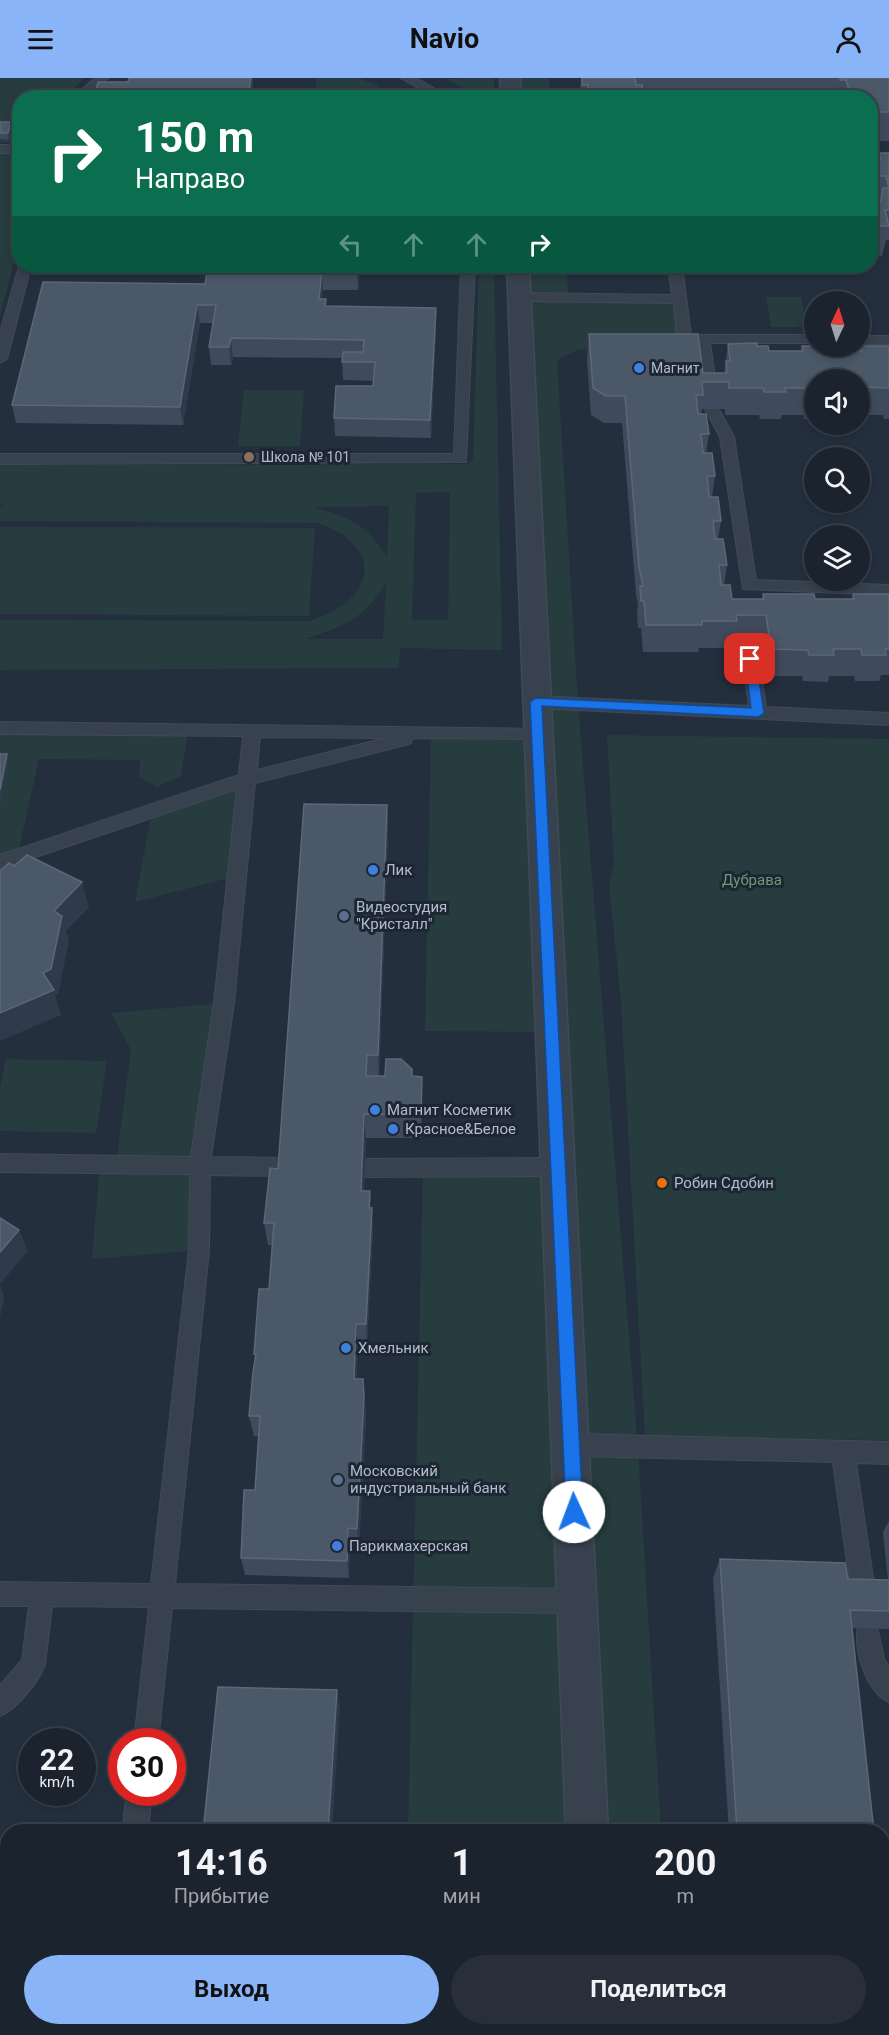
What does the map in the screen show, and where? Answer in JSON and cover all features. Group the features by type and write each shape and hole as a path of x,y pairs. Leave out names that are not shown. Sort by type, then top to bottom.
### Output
{"street":[{"path":"518,273 556,1167 572,1445 587,1824"}],"lane":[{"path":"88,90 102,78"},
{"path":"406,78 429,90"},
{"path":"0,359 22,273"},
{"path":"0,459 461,459 468,273"},
{"path":"676,273 684,339 804,339"},
{"path":"519,297 680,299"},
{"path":"702,339 712,404 727,437 749,585 747,605"},
{"path":"870,340 889,340"},
{"path":"749,585 889,590"},
{"path":"748,641 758,713"},
{"path":"536,702 889,718"},
{"path":"0,728 537,734"},
{"path":"148,1728 199,1250 200,1166 224,1003 252,731"},
{"path":"0,862 247,778 431,733"},
{"path":"0,1163 283,1167"},
{"path":"365,1167 556,1167"},
{"path":"572,1445 889,1453"},
{"path":"843,1452 864,1599"},
{"path":"0,1594 163,1598 577,1601"},
{"path":"0,1704 33,1665 42,1595"},
{"path":"868,1629 873,1662 889,1690"},
{"path":"136,1824 138,1806"}],"green space":[{"path":"0,78 84,78 72,90 12,90 12,143 0,143"},
{"path":"317,78 359,78 379,86 378,90 315,90"},
{"path":"510,78 549,78 550,90 511,90"},
{"path":"446,79 494,79 494,90 468,90"},
{"path":"0,152 12,152 12,270 0,316"},
{"path":"479,273 494,273 502,650 400,648 399,668 0,670 0,620 310,621 348,601 357,591 365,568 362,557 348,539 339,532 317,523 0,521 0,507 5,506 0,505 0,465 467,464 473,459","holes":["450,492 448,620 412,620 416,493","389,506 387,557 372,536 356,523 337,514 313,507","386,584 383,639 306,639 352,620 368,606"]},
{"path":"518,273 567,273 569,298 680,299 684,339 704,349 579,349 557,360 578,702 638,1449 661,1824 408,1824 423,1167 556,1167 552,1032 425,1031 431,733 537,733"},
{"path":"766,297 801,297 804,327 771,327"},
{"path":"244,390 304,390 300,446 238,446"},
{"path":"0,527 315,528 309,616 0,614"},
{"path":"0,728 188,730 181,776 157,787 139,777 140,760 39,759 17,858 0,862"},
{"name":"Дубрава","path":"607,735 889,739 889,1440 645,1437 621,1002 609,884 614,864"},
{"path":"247,779 237,876 135,902 152,810"},
{"path":"224,1003 199,1250 92,1259 100,1164 116,1164 131,1050 111,1013"},
{"path":"6,1059 107,1061 96,1133 0,1131 0,1088"}],"building":[{"path":"129,78 251,78 249,90 96,90 98,82 128,82"},
{"path":"582,78 635,78 636,85 642,85 642,90 588,90 588,85 582,85"},
{"path":"840,78 889,78 889,112 878,112 878,90 849,90 846,80 840,80"},
{"path":"0,122 11,122 8,133 0,133"},
{"path":"879,153 889,153 889,188 886,176 878,176 878,160 881,160"},
{"path":"883,188 889,188 889,210 885,210 889,226 878,226 878,200 881,201"},
{"path":"207,273 322,273 319,299 326,299 325,306 436,308 430,420 334,418 336,386 373,386 375,362 342,362 343,352 363,352 364,340 231,338 229,347 209,347 216,305 197,305 180,407 12,405 43,282 205,284"},
{"path":"589,334 698,334 703,373 727,373 726,361 730,361 728,344 757,343 757,346 768,346 769,351 803,351 802,346 804,346 804,357 870,357 870,346 889,346 889,388 870,387 870,369 804,369 804,388 785,388 786,392 764,392 763,388 729,388 729,382 702,382 703,395 696,395 698,414 706,414 709,434 701,434 703,453 712,453 715,476 707,476 709,497 718,497 721,521 713,521 715,539 723,539 727,565 719,565 721,585 730,585 732,599 764,599 763,594 814,594 815,599 854,599 853,594 889,594 889,649 885,649 886,655 862,655 861,649 833,649 834,655 809,655 808,650 771,649 766,615 736,615 737,621 702,621 702,625 646,625 644,601 641,601 640,586 643,586 639,567 625,396 606,396 593,388"},
{"path":"0,754 7,754 0,790"},
{"path":"304,804 387,805 378,1055 367,1055 366,1076 385,1076 386,1059 401,1059 412,1069 412,1076 422,1077 421,1115 364,1114 361,1191 370,1191 369,1208 372,1208 366,1324 356,1324 354,1379 363,1379 364,1397 357,1529 348,1528 347,1561 241,1558 244,1490 255,1490 260,1416 249,1416 256,1354 254,1354 259,1289 269,1289 274,1223 264,1223 270,1168 278,1169"},
{"path":"27,855 82,882 54,911 62,916 51,969 43,973 54,990 0,1013 0,871 9,863 14,866"},
{"path":"0,1218 19,1230 0,1252"},
{"path":"720,1559 845,1563 848,1579 889,1580 889,1611 850,1610 873,1824 737,1824"},
{"path":"218,1687 337,1690 329,1824 204,1824"}],"place":[{"name":"Магнит","path":"639,368"},
{"name":"Школа № 101","path":"249,457"},
{"name":"Лик","path":"373,870"},
{"name":"Видеостудия \"Кристалл\"","path":"344,916"},
{"name":"Магнит Косметик","path":"375,1110"},
{"name":"Красное&Белое","path":"393,1129"},
{"name":"Робин Сдобин","path":"662,1183"},
{"name":"Хмельник","path":"346,1348"},
{"name":"Московский индустриальный банк","path":"338,1480"},
{"name":"Парикмахерская","path":"337,1546"}],"route":[{"path":"574,1512 536,702 578,702 758,713 750,659"}]}
